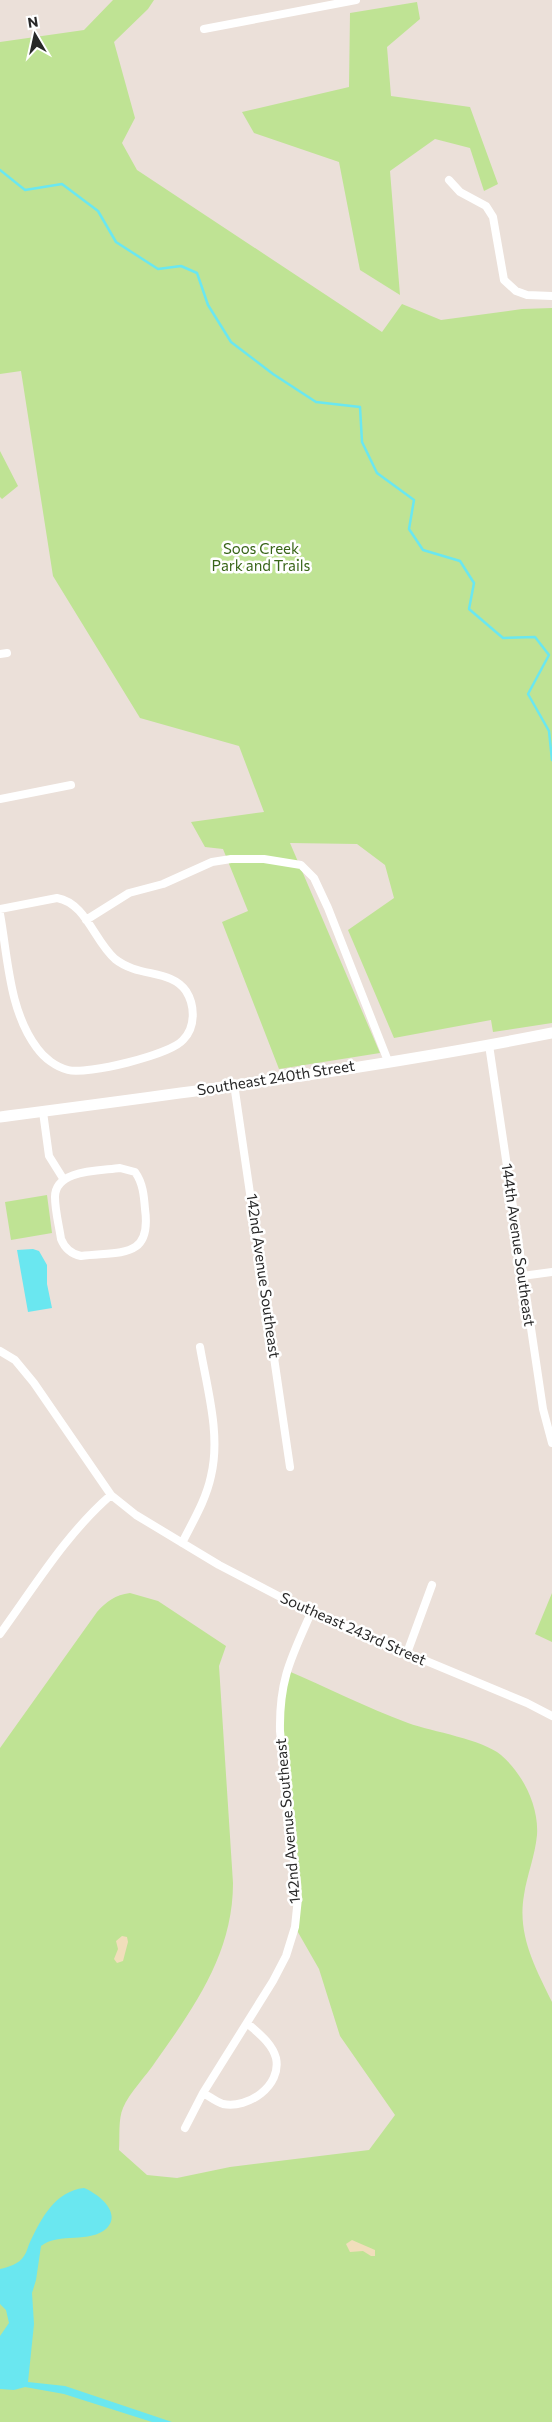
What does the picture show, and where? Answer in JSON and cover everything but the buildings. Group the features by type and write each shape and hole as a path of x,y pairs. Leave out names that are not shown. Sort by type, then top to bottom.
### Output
{"main road":[{"name":"Southeast 240th Street","path":"0,1117 388,1061 552,1033"}],"street":[{"path":"204,30 356,0"},
{"path":"449,180 460,192 486,206 493,217 504,280 516,291 527,295 552,296"},
{"path":"0,799 71,785"},
{"path":"86,920 129,893 164,884 212,862 232,859 285,861 301,865 314,878 388,1061"},
{"path":"0,909 57,898 66,899 75,906 103,945 124,966 137,971 169,977 178,982 186,991 193,1006 191,1028 183,1040 172,1048 122,1065 82,1071 69,1071 58,1066 38,1049 21,1018 14,996 0,914"},
{"name":"144th Avenue Southeast","path":"489,1045 543,1409 552,1443"},
{"name":"142nd Avenue Southeast","path":"234,1084 290,1467"},
{"path":"43,1112 49,1156 64,1180"},
{"path":"120,1168 135,1172 142,1184 147,1218 148,1226 144,1240 133,1249 81,1256 68,1250 61,1239 55,1196 56,1189 64,1180 74,1175 120,1168"},
{"path":"522,1276 552,1272"},
{"path":"182,1543 204,1500 215,1452 200,1347"},
{"name":"Southeast 243rd Street","path":"0,1351 15,1360 34,1383 111,1495 136,1515 219,1565 311,1613 527,1703 552,1716"},
{"path":"0,1634 68,1539 92,1511 111,1495"},
{"path":"407,1653 432,1585"},
{"name":"142nd Avenue Southeast","path":"185,2128 202,2093 247,2023 286,1956 295,1927 298,1898 279,1708 286,1670 311,1613"},
{"path":"202,2093 223,2104 240,2103 254,2098 269,2087 276,2072 276,2058 267,2041 247,2023"}],"green space":[{"name":"Soos Creek Park and Trails","path":"113,0 154,0 148,9 114,42 135,118 122,143 137,170 382,332 402,304 441,320 522,309 552,308 552,1023 493,1032 491,1020 394,1038 348,930 394,898 385,865 357,844 290,843 380,1053 279,1069 222,922 248,911 223,849 205,847 191,822 264,812 239,746 140,718 53,576 21,371 0,374 0,42 84,30"},
{"path":"417,2 420,19 387,47 391,96 470,107 498,184 484,191 470,148 435,139 390,171 400,295 360,270 339,162 254,133 242,112 349,87 350,13"},
{"path":"0,451 18,486 2,499 0,497"},
{"path":"47,1195 52,1233 11,1240 5,1202"},
{"path":"130,1593 158,1601 226,1646 219,1666 233,1883 226,1933 219,1956 209,1978 198,1999 129,2096 121,2112 119,2150 147,2175 177,2178 230,2167 369,2150 395,2115 340,2036 319,1969 295,1927 298,1898 280,1731 286,1670 408,1723 470,1740 493,1749 509,1763 523,1781 535,1813 537,1835 524,1895 523,1924 529,1950 552,2002 552,2422 0,2422 0,1748 97,1612 112,1599"},
{"path":"552,1593 552,1642 535,1634"}],"sand":[{"path":"122,1936 127,1937 128,1942 123,1961 117,1963 114,1959 118,1949 116,1941"},
{"path":"352,2240 375,2250 375,2256 371,2256 363,2251 350,2252 346,2244"}],"water":[{"path":"33,1249 39,1251 47,1265 47,1284 52,1308 28,1312 17,1250"},
{"path":"84,2188 95,2194 106,2204 112,2216 111,2222 107,2228 92,2236 57,2240 41,2246 32,2293 34,2324 28,2382 65,2386 172,2422 152,2422 64,2394 25,2387 14,2390 0,2389 0,2336 9,2323 6,2310 0,2304 0,2269 13,2265 22,2259 39,2224 57,2200 74,2190"}],"waterway":[{"path":"0,170 25,190 62,184 98,211 116,242 158,269 181,266 197,273 208,305 231,342 273,374 316,402 360,407 362,442 377,473 414,500 409,529 423,550 460,561 474,583 469,609 503,638 535,637 549,655 528,694 549,731 552,760"}]}
